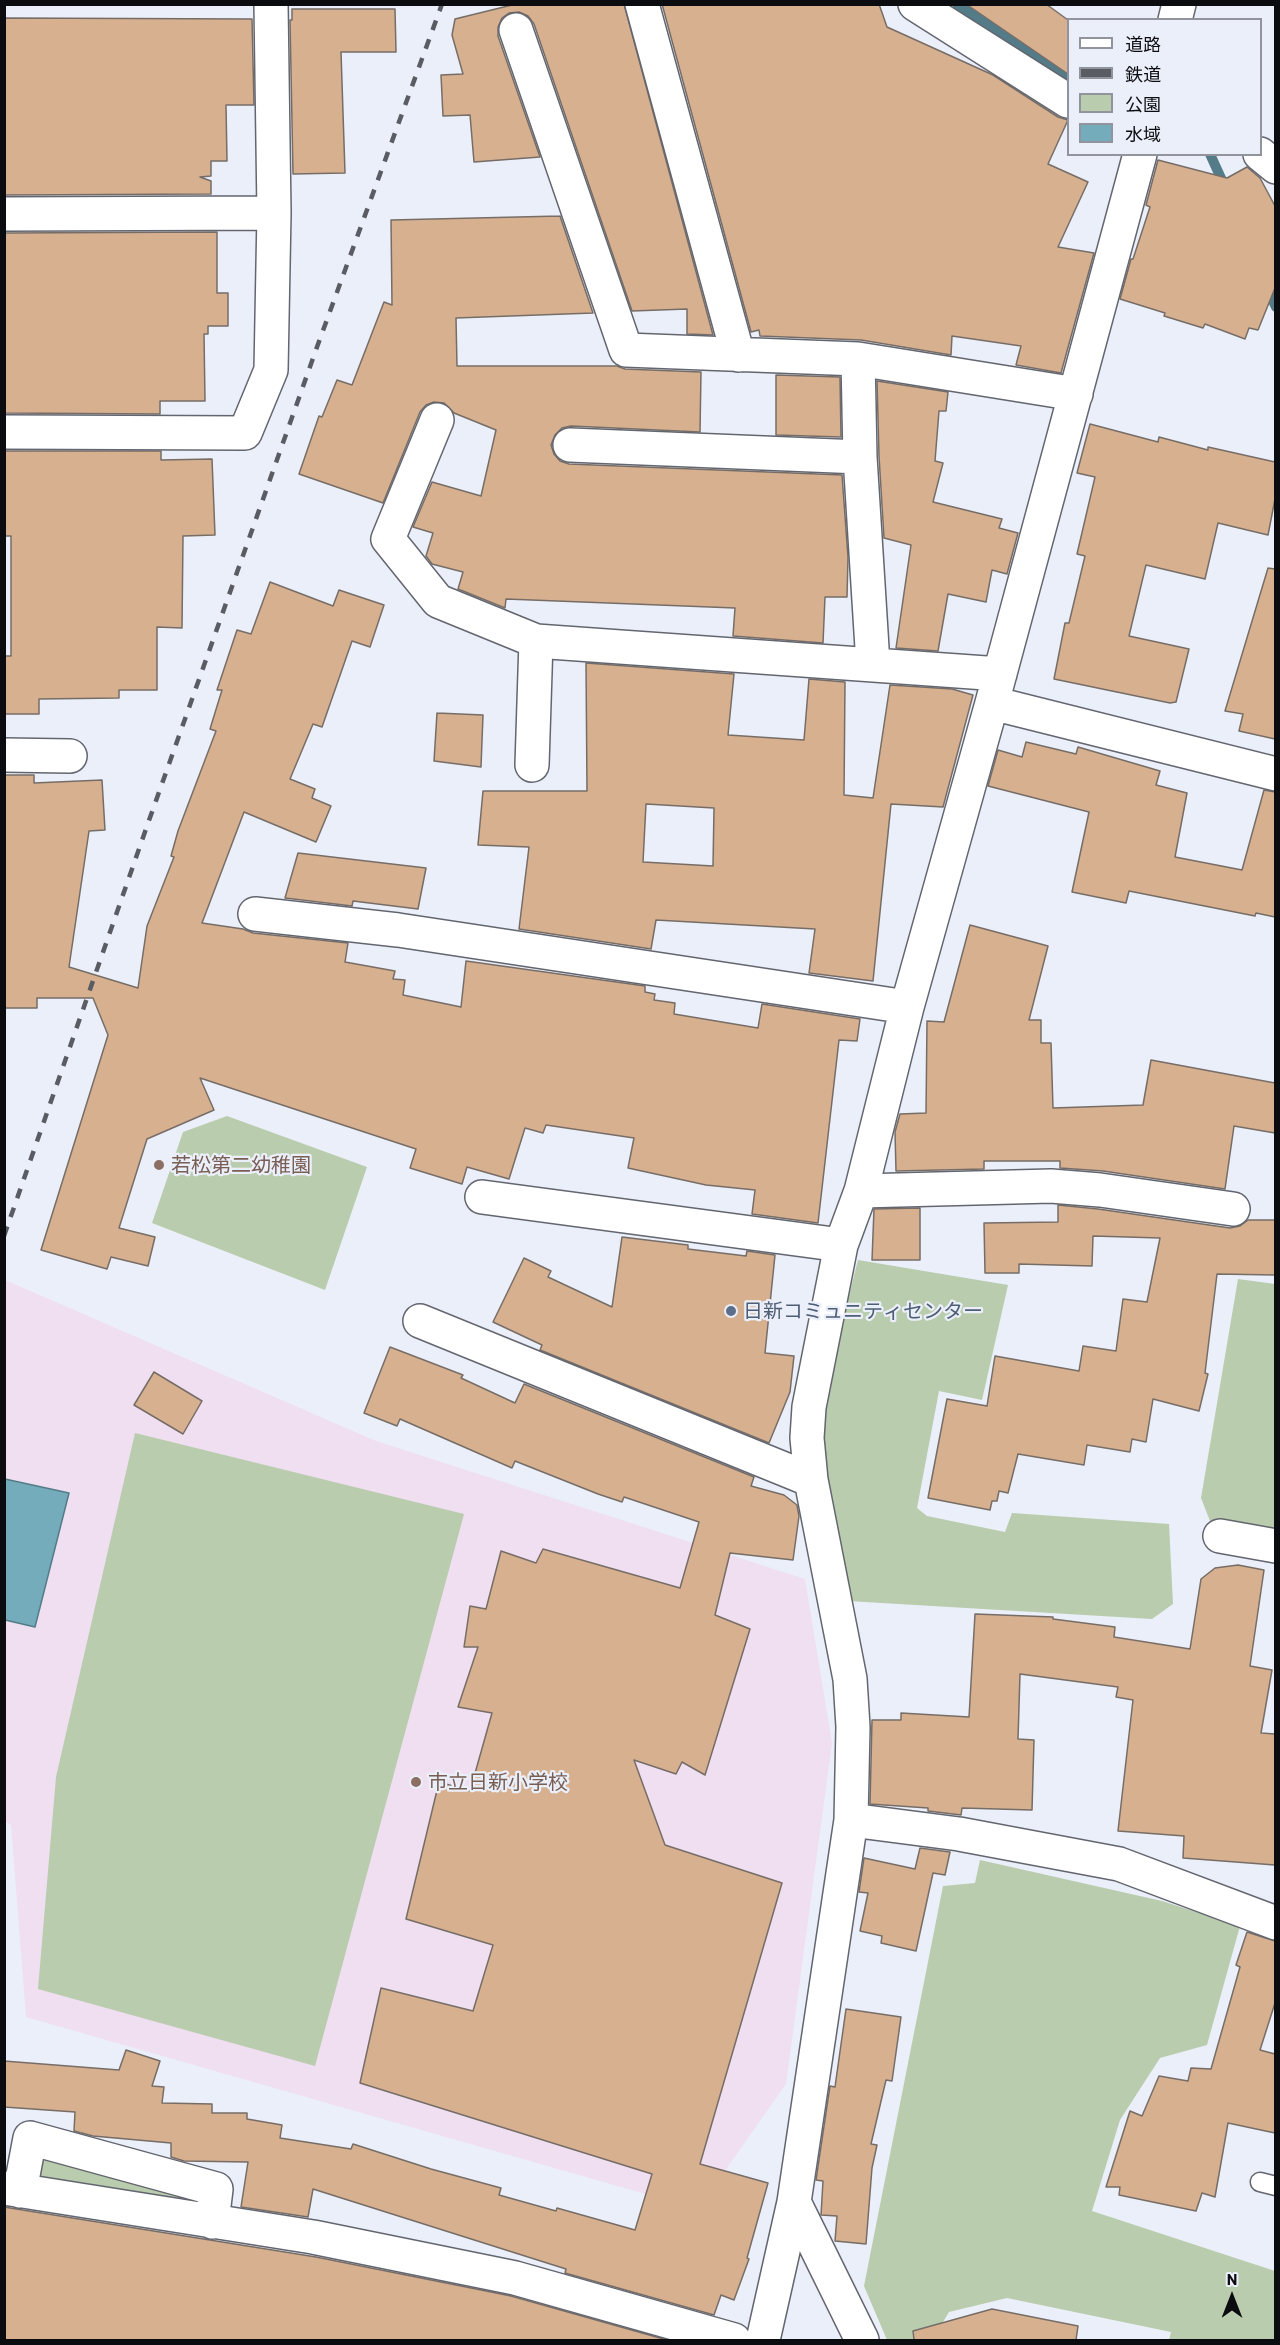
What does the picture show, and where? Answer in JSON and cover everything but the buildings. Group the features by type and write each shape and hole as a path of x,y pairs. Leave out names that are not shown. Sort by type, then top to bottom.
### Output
{"street":[{"path":"4,432 245,433 272,370 274,213 271,4"},
{"path":"642,4 738,355"},
{"path":"915,4 1067,100"},
{"path":"516,30 626,350 858,359 1076,394"},
{"path":"763,2340 794,2202 850,1820 853,1727 850,1679 811,1480 807,1438 809,1407 841,1245 861,1191 907,1007 996,689 1139,156"},
{"path":"1262,156 1275,167"},
{"path":"4,214 274,213"},
{"path":"858,359 860,457 873,664"},
{"path":"437,420 388,539 438,601 536,641 873,664 996,689 1275,774"},
{"path":"570,445 860,457"},
{"path":"532,765 536,641"},
{"path":"4,755 70,756"},
{"path":"255,914 398,930 907,1007"},
{"path":"861,1191 1051,1186 1100,1190 1233,1209"},
{"path":"482,1197 841,1245"},
{"path":"420,1321 811,1480"},
{"path":"1220,1536 1275,1546"},
{"path":"850,1820 959,1834 1119,1864 1275,1923"},
{"path":"212,2222 216,2189 30,2138 12,2190 212,2222 313,2238 515,2278 734,2340"},
{"path":"794,2202 862,2340"}],"shaded area":[{"name":"市立日新小学校","path":"5,1280 376,1441 805,1579 832,1743 786,2084 698,2209 26,2017 11,1825 5,1821"}],"green space":[{"path":"227,1116 367,1167 325,1290 152,1223 183,1132"},
{"path":"858,1260 1008,1285 982,1400 939,1391 917,1508 927,1516 1005,1532 1012,1513 1169,1524 1173,1604 1152,1619 848,1601 821,1447 828,1378"},
{"path":"1238,1279 1275,1284 1275,1533 1210,1521 1201,1498"},
{"path":"135,1433 464,1514 315,2066 38,1989 56,1777"},
{"path":"980,1860 1162,1901 1240,1926 1207,2045 1160,2058 1120,2120 1092,2211 1275,2271 1275,2340 1169,2340 1171,2332 1007,2298 949,2312 932,2340 887,2340 864,2286 943,1886 975,1883"},
{"path":"34,2143 206,2193 206,2211 27,2187"}],"water":[{"path":"5,1479 69,1493 35,1627 5,1620"}],"waterway":[{"path":"957,4 1042,62 1067,75"},
{"path":"1211,156 1225,187"},
{"path":"1265,284 1276,307"}],"railway":[{"path":"4,1236 317,347 442,4"}],"place":[{"name":"若松第二幼稚園","path":"159,1165"},
{"name":"日新コミュニティセンター","path":"731,1311"},
{"name":"市立日新小学校","path":"416,1782"}]}
